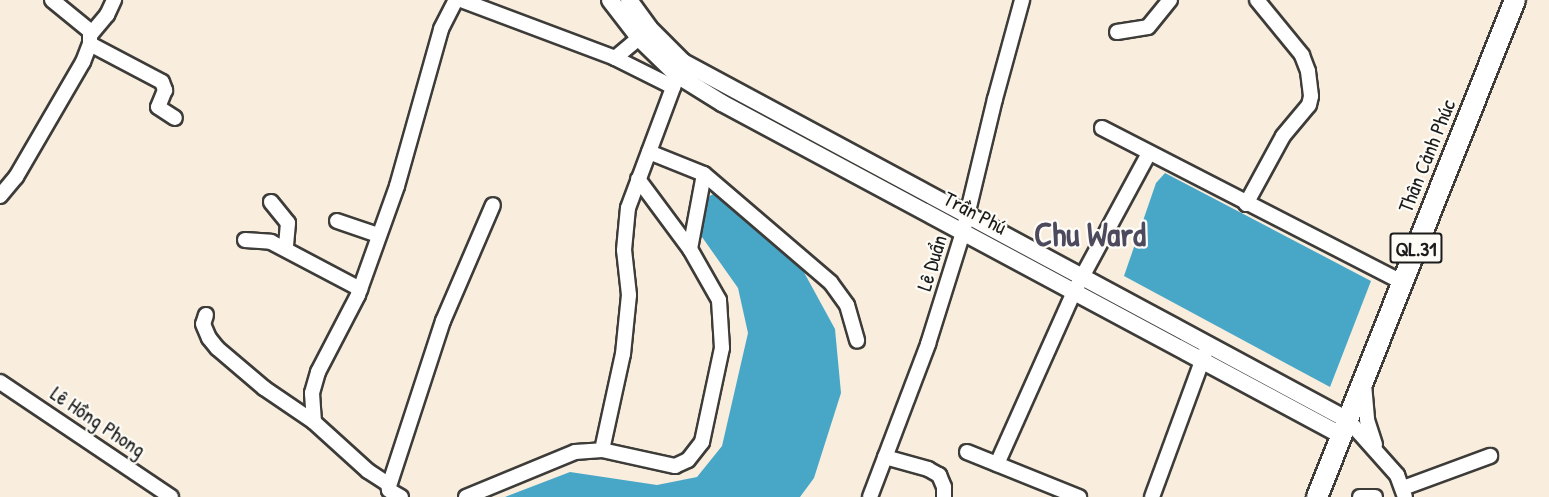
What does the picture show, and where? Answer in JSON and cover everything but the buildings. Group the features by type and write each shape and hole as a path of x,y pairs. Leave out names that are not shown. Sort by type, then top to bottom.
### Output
{"highway":[{"name":"Thân Cảnh Phúc","path":"1317,497 1515,0"}],"main road":[{"name":"Trần Phú","path":"610,0 645,33 678,75 733,109 963,232 1079,284"},
{"name":"Trần Phú","path":"629,0 645,33"},
{"name":"Trần Phú","path":"678,75 967,215 1079,284 1345,428"}],"street":[{"path":"52,0 90,39 162,82 165,90 158,107 175,118"},
{"path":"0,196 16,177 83,62 90,39 107,15 114,0"},
{"path":"314,422 312,393 318,372 360,289 404,163 441,29 456,0"},
{"name":"Trần Phú","path":"461,0 615,58 678,75"},
{"name":"Lê Duẩn","path":"870,497 928,344 963,232 1022,0"},
{"path":"1117,33 1148,27 1170,0"},
{"path":"1246,204 1283,136 1309,105 1311,96 1308,71 1302,55 1257,0"},
{"path":"615,58 645,33"},
{"path":"602,450 623,354 629,295 625,234 628,208 678,75"},
{"path":"1102,128 1246,204 1402,282"},
{"path":"649,152 704,174 838,290 851,313 857,341"},
{"path":"996,464 1079,284 1147,157"},
{"path":"690,249 704,174"},
{"path":"466,497 575,452 602,450 675,466 688,460 702,442 719,368 722,327 719,300 690,249 638,178"},
{"path":"271,202 288,223 286,246"},
{"path":"206,315 203,324 209,338 217,348 264,388 314,422 391,492 443,321 493,206"},
{"path":"337,221 378,235"},
{"path":"276,236 296,256"},
{"path":"245,240 271,242 360,289"},
{"path":"1152,497 1206,352"},
{"path":"1364,379 1367,420 1377,450"},
{"name":"Lê Hồng Phong","path":"0,382 171,497"},
{"path":"1345,428 1377,450 1397,476 1404,492 1490,456"},
{"path":"967,452 1079,497"},
{"path":"885,458 928,469 939,475 944,487 944,497"},
{"path":"1360,497 1375,497"}],"water":[{"path":"1165,173 1371,281 1330,387 1124,276 1156,183"},
{"path":"717,192 800,265 835,329 841,393 814,478 800,497 505,497 570,472 657,485 697,477 722,446 748,333 738,288 702,237 700,226 706,198"}],"district":[{"name":"Chu Ward","path":"1090,235"}]}
